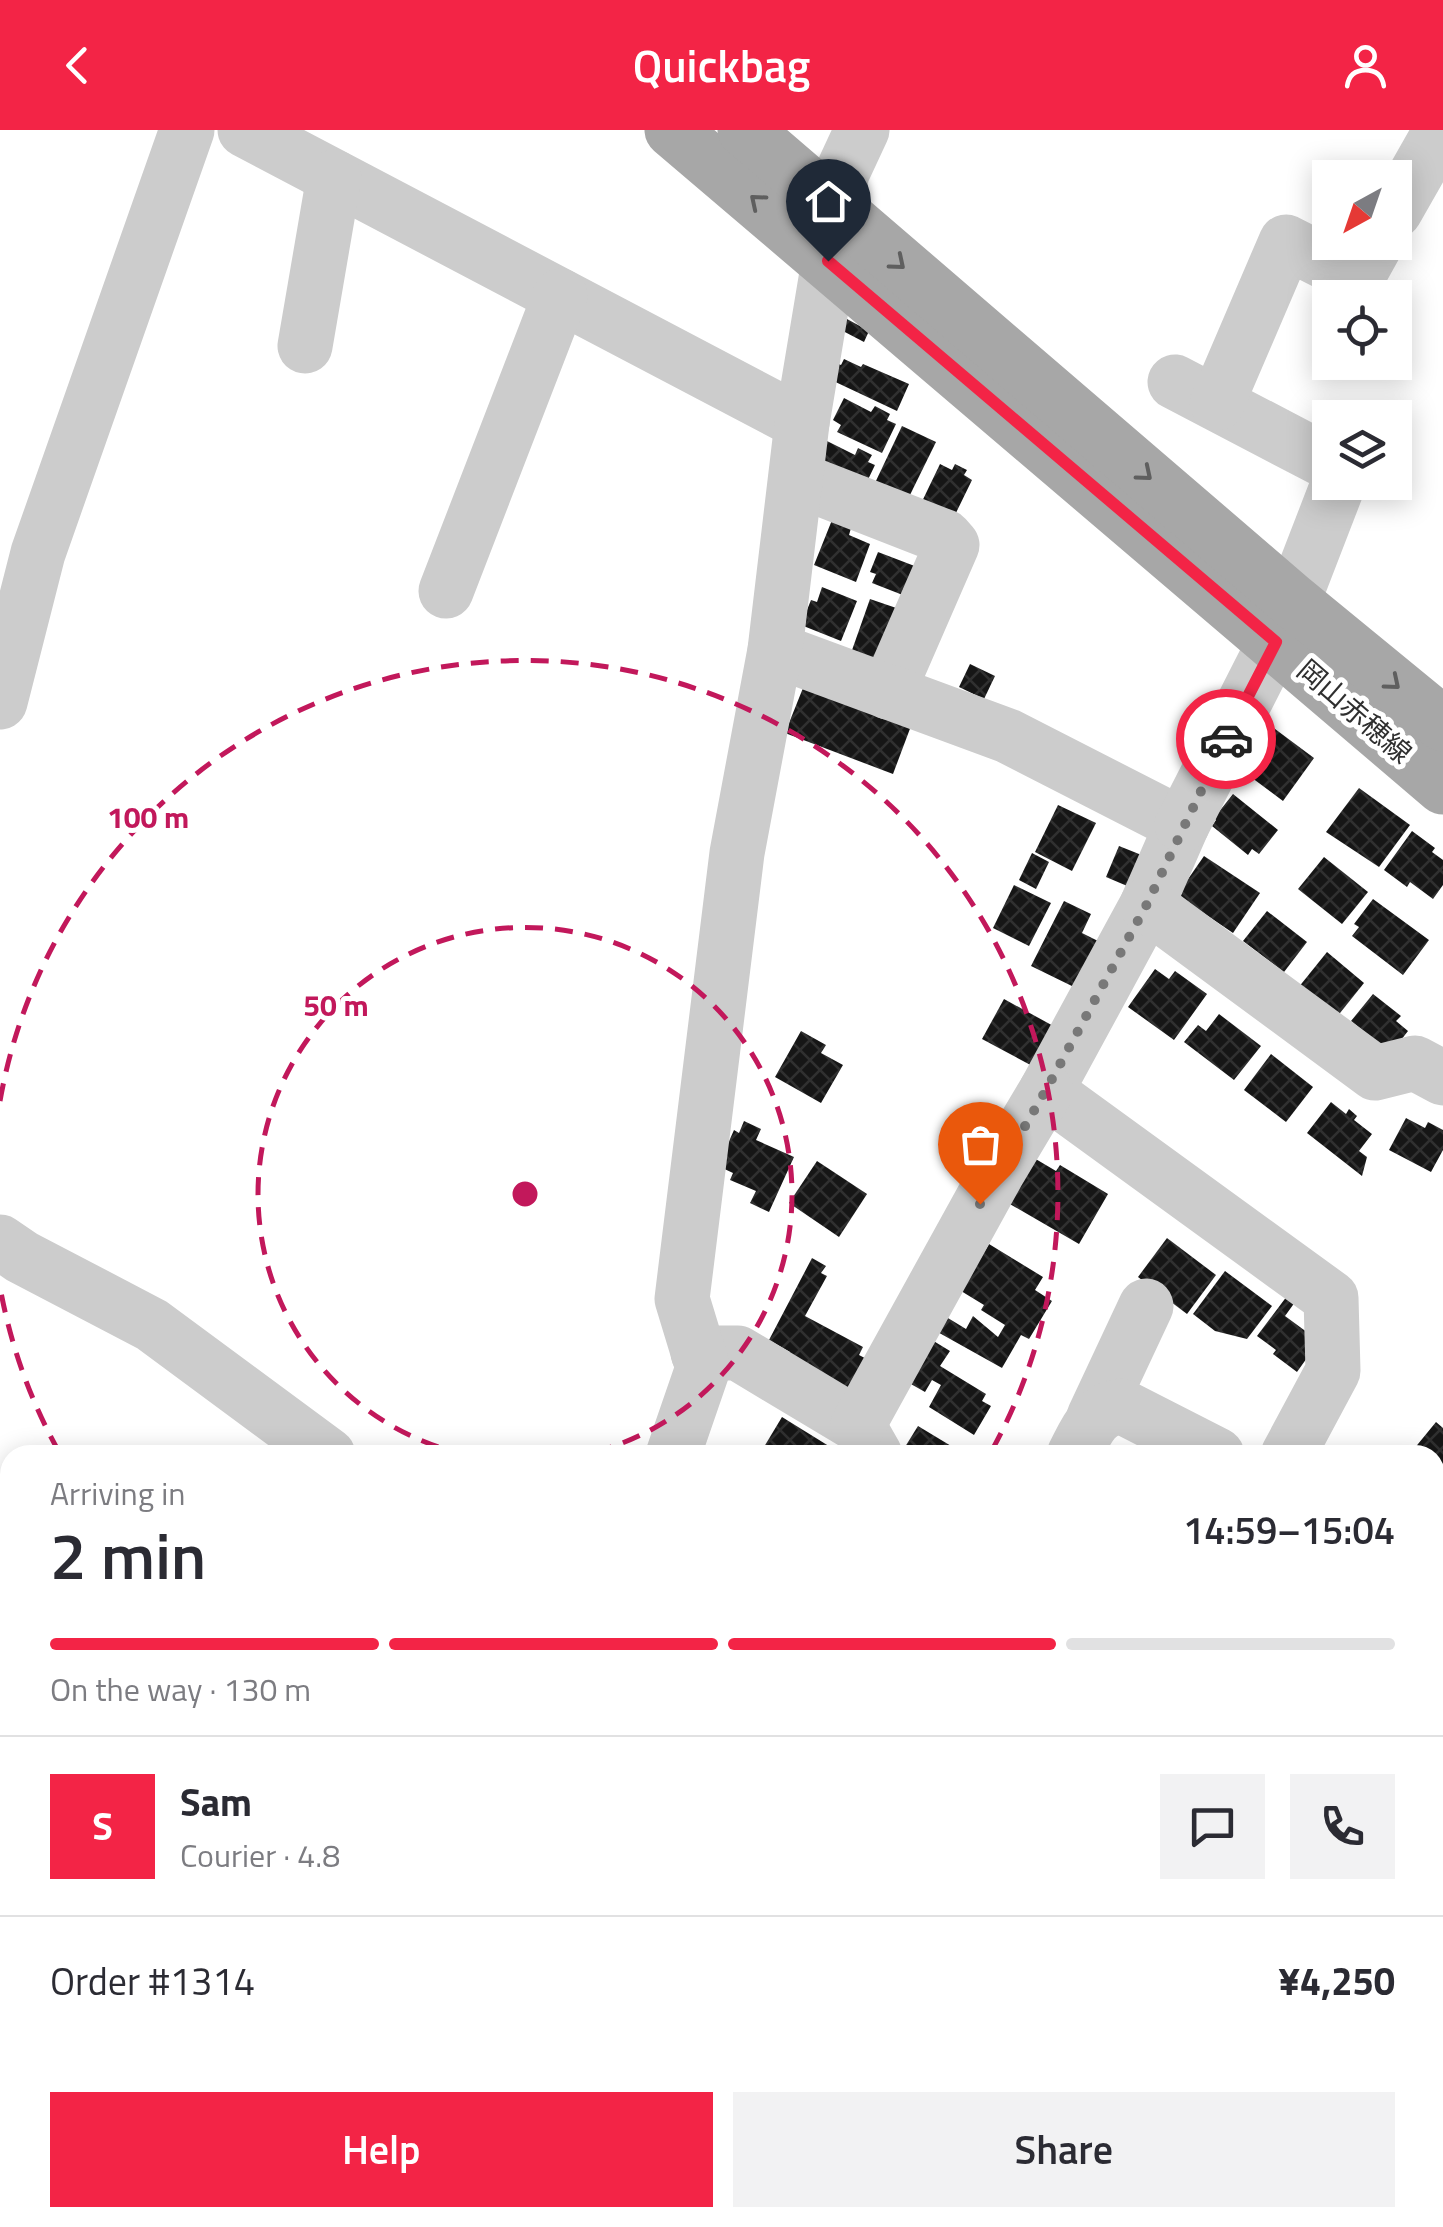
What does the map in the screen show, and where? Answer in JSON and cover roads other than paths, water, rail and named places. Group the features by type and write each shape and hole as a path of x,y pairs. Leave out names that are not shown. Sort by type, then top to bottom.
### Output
{"main road":[{"name":"岡山赤穂線","path":"672,130 832,235 1284,621 1443,787"},
{"name":"岡山赤穂線","path":"745,130 832,235"},
{"name":"岡山赤穂線","path":"1284,621 1443,724"}],"street":[{"path":"0,702 38,554 187,130"},
{"path":"244,130 802,423"},
{"path":"676,1445 703,1368 682,1299 736,853 776,650 802,423 842,173 862,130"},
{"path":"1412,181 1441,130"},
{"path":"305,346 334,177"},
{"path":"1312,255 1286,242 1196,393 1312,454"},
{"path":"1322,260 1357,278 1367,260"},
{"path":"446,591 560,296"},
{"path":"796,479 946,537 952,545 888,692"},
{"path":"698,1353 738,1353 866,1440 997,1173 1147,904 1284,621 1332,500"},
{"path":"776,650 1008,736 1182,825"},
{"path":"1147,904 1374,1072 1415,1063 1443,1078"},
{"path":"1046,1090 1332,1298 1333,1371 1293,1445"},
{"path":"0,1242 152,1325 314,1445"},
{"path":"1084,1436 1146,1306"},
{"path":"1084,1436 1108,1408 1122,1406 1198,1445"}]}
